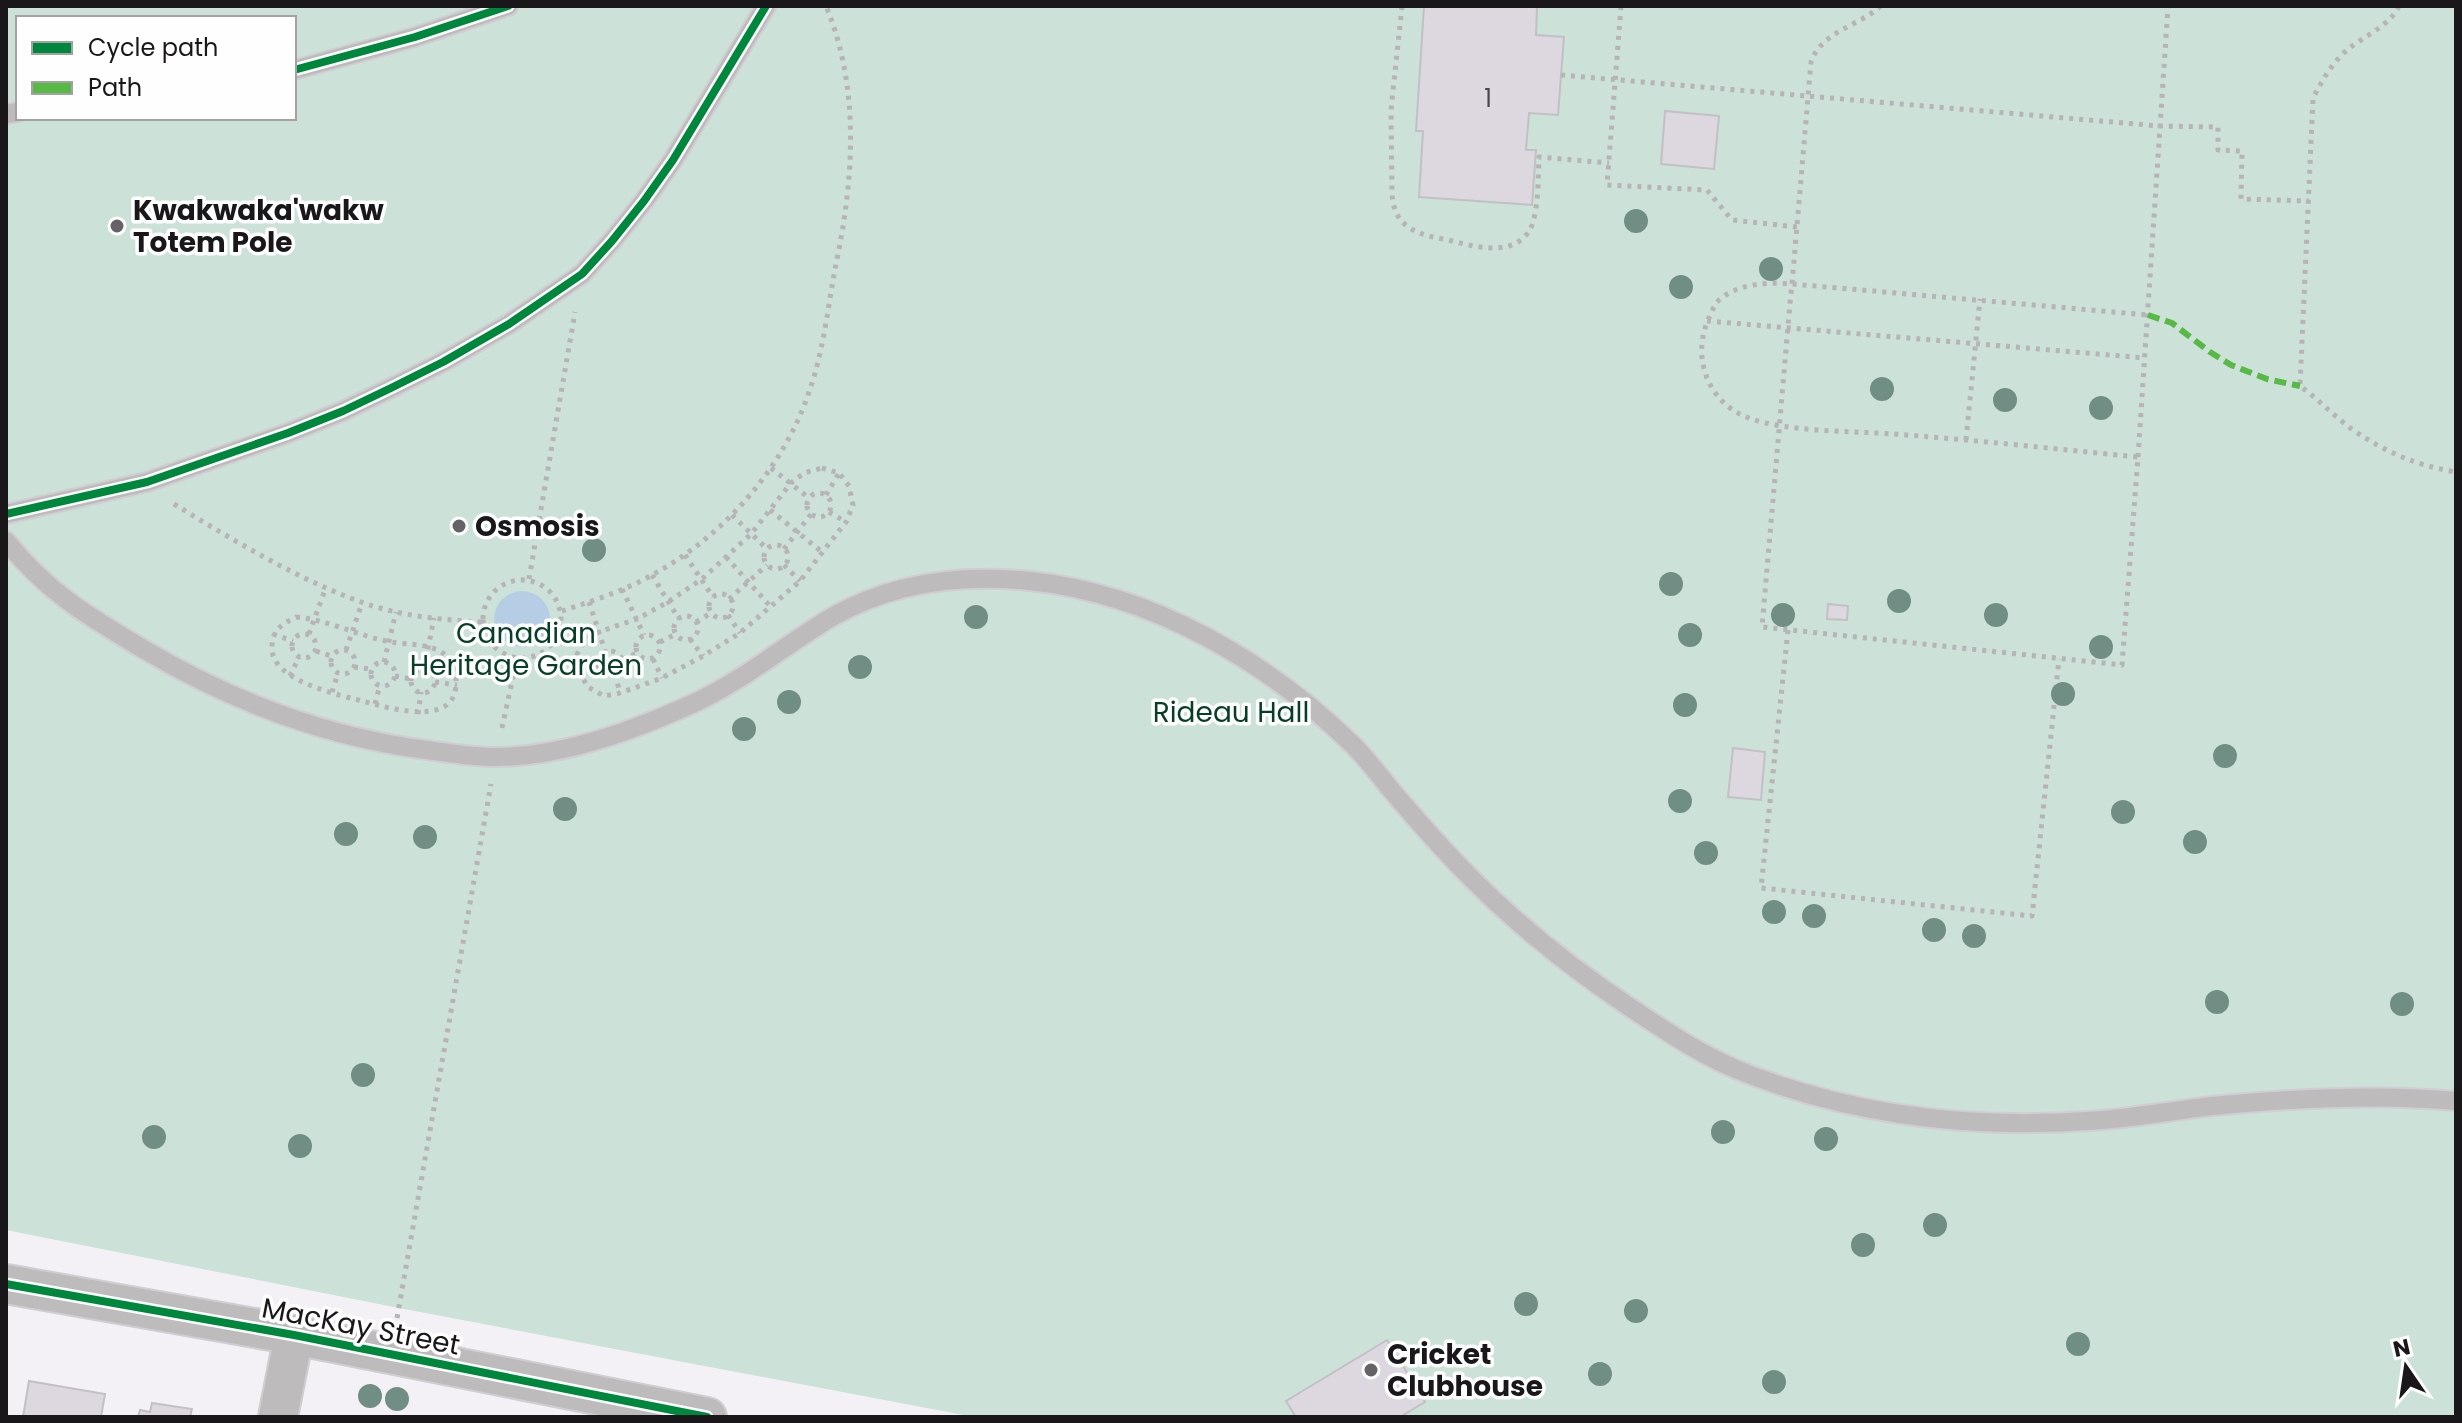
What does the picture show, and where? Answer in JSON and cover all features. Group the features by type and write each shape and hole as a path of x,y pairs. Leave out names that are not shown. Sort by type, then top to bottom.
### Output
{"street":[{"name":"MacKay Street","path":"6,1284 294,1335 707,1417"},
{"path":"278,1417 294,1335"}],"lane":[{"path":"296,69 415,37 508,6"},
{"path":"6,514 147,482 288,433 391,388 509,324 582,274 628,221 673,160 766,6"},
{"path":"6,541 41,580 87,616 184,674 234,697 288,718 379,744 496,757 545,752 592,741 699,701 751,672 835,615 913,584 998,578 1042,582 1098,594 1158,614 1210,638 1305,701 1359,751 1442,848 1514,919 1581,975 1687,1045 1735,1069 1842,1104 1959,1121 2081,1122 2136,1118 2221,1105 2310,1100 2382,1098 2456,1101"}],"path":[{"path":"562,611 622,589 685,555 732,515 771,468 793,430 810,389 823,335 845,215 851,143 851,110 843,59 826,6"},
{"path":"1402,6 1391,110 1392,194 1393,207 1407,226 1422,235 1486,249 1505,247 1518,242 1529,231 1534,216 1539,157 1609,163"},
{"path":"1621,6 1607,185 1707,190 1732,220 1797,227"},
{"path":"1881,6 1831,37 1815,51 1811,62 1762,627 2122,665 2168,6"},
{"path":"2399,6 2391,19 2335,62 2313,98 2300,386 2350,428 2393,454 2456,472"},
{"path":"1561,75 2159,126 2218,127 2218,150 2242,151 2241,199 2309,201"},
{"path":"529,579 582,274"},
{"path":"2138,457 1780,426 1748,418 1720,400 1700,356 1701,337 1717,303 1731,293 1767,282 2148,315"},
{"path":"1966,440 1980,299"},
{"path":"1707,321 2145,359"},
{"path":"771,468 809,498"},
{"path":"822,468 839,473 849,486 853,505 846,522 800,581 740,633 662,678 620,693 604,696 588,687 579,672 577,654 585,641 599,632 637,619 702,579 751,534 791,483 804,473 822,468"},
{"path":"826,495 839,473"},
{"path":"147,482 211,527 362,603 434,618 483,622"},
{"path":"815,493 826,495 831,500 829,512 824,517 814,516 808,509 809,498 815,493"},
{"path":"770,510 822,552"},
{"path":"829,512 846,522"},
{"path":"784,549 812,513"},
{"path":"732,515 767,549"},
{"path":"771,545 781,546 787,553 787,562 780,569 771,569 764,561 767,549 771,545"},
{"path":"685,555 713,597"},
{"path":"726,557 770,606"},
{"path":"729,599 767,565"},
{"path":"784,565 800,581"},
{"path":"652,575 679,619"},
{"path":"529,579 544,585 556,596 562,611 562,623 552,646 530,658 517,658 493,646 486,635 483,622 485,604 495,589 511,580 529,579"},
{"path":"309,634 326,587"},
{"path":"622,589 644,635"},
{"path":"726,594 732,601 732,611 725,618 716,617 709,610 709,601 713,597 726,594"},
{"path":"589,602 605,651"},
{"path":"346,650 362,603"},
{"path":"384,662 396,612"},
{"path":"696,622 711,613"},
{"path":"728,615 740,633"},
{"path":"681,616 691,617 696,622 697,633 690,639 681,640 676,634 674,623 679,619 681,616"},
{"path":"296,617 315,618 352,632 390,642 428,647 443,653 454,667 457,685 451,700 438,710 418,714 375,704 290,676 278,666 271,652 273,634 282,624 296,617"},
{"path":"424,669 434,618"},
{"path":"1788,630 1761,888 2032,916 2059,658"},
{"path":"273,634 293,641"},
{"path":"300,634 309,634 316,641 316,651 309,657 299,657 293,650 293,641 300,634"},
{"path":"660,642 676,634"},
{"path":"644,635 654,635 660,642 660,652 653,659 643,658 638,653 637,642 644,635"},
{"path":"690,639 703,656"},
{"path":"338,650 346,650 354,657 354,667 347,674 338,673 331,666 331,656 338,650"},
{"path":"316,651 331,656"},
{"path":"605,651 615,651 622,659 621,668 615,674 605,674 598,667 599,658 605,651"},
{"path":"622,659 638,653"},
{"path":"290,676 299,657"},
{"path":"389,1354 496,757 517,658"},
{"path":"653,659 662,678"},
{"path":"378,662 388,662 395,676 387,686 380,685 371,678 371,669 378,662"},
{"path":"354,667 371,669"},
{"path":"579,672 598,667"},
{"path":"419,669 428,669 435,677 435,686 428,692 418,692 412,685 412,679 419,669"},
{"path":"332,692 338,673"},
{"path":"615,674 620,693"},
{"path":"395,676 412,679"},
{"path":"435,682 457,685"},
{"path":"375,704 380,685"},
{"path":"418,714 421,692"}],"green space":[{"name":"Rideau Hall","path":"6,6 2456,6 2456,1417 974,1417 6,1230"}],"water":[{"path":"522,591 542,599 550,619 542,639 522,647 502,639 494,619 502,599"}],"building":[{"path":"1424,6 1537,6 1536,35 1564,37 1558,115 1529,113 1526,150 1536,150 1532,205 1419,197 1423,131 1416,131"},
{"path":"1665,111 1719,116 1714,169 1661,164"},
{"path":"1828,604 1848,606 1847,620 1827,619"},
{"path":"1733,748 1765,752 1761,800 1728,797"},
{"name":"Cricket Clubhouse","path":"1387,1340 1425,1402 1400,1417 1296,1417 1286,1401"},
{"path":"29,1381 105,1394 101,1417 23,1417"},
{"path":"152,1403 192,1409 190,1417 138,1417 140,1410 150,1412"}],"marked path":[{"path":"2148,315 2172,323 2231,365 2267,379 2300,386"}],"cycle path":[{"path":"296,69 415,37 508,6"},
{"path":"6,514 147,482 288,433 391,388 509,324 582,274 612,241 673,160 766,6"},
{"path":"6,1284 294,1335 707,1417"}],"place":[{"name":"Kwakwaka'wakw Totem Pole","path":"117,226"},
{"name":"Osmosis","path":"459,526"},
{"name":"Cricket Clubhouse","path":"1371,1370"}],"park label":[{"name":"Canadian Heritage Garden","path":"526,649"}]}
